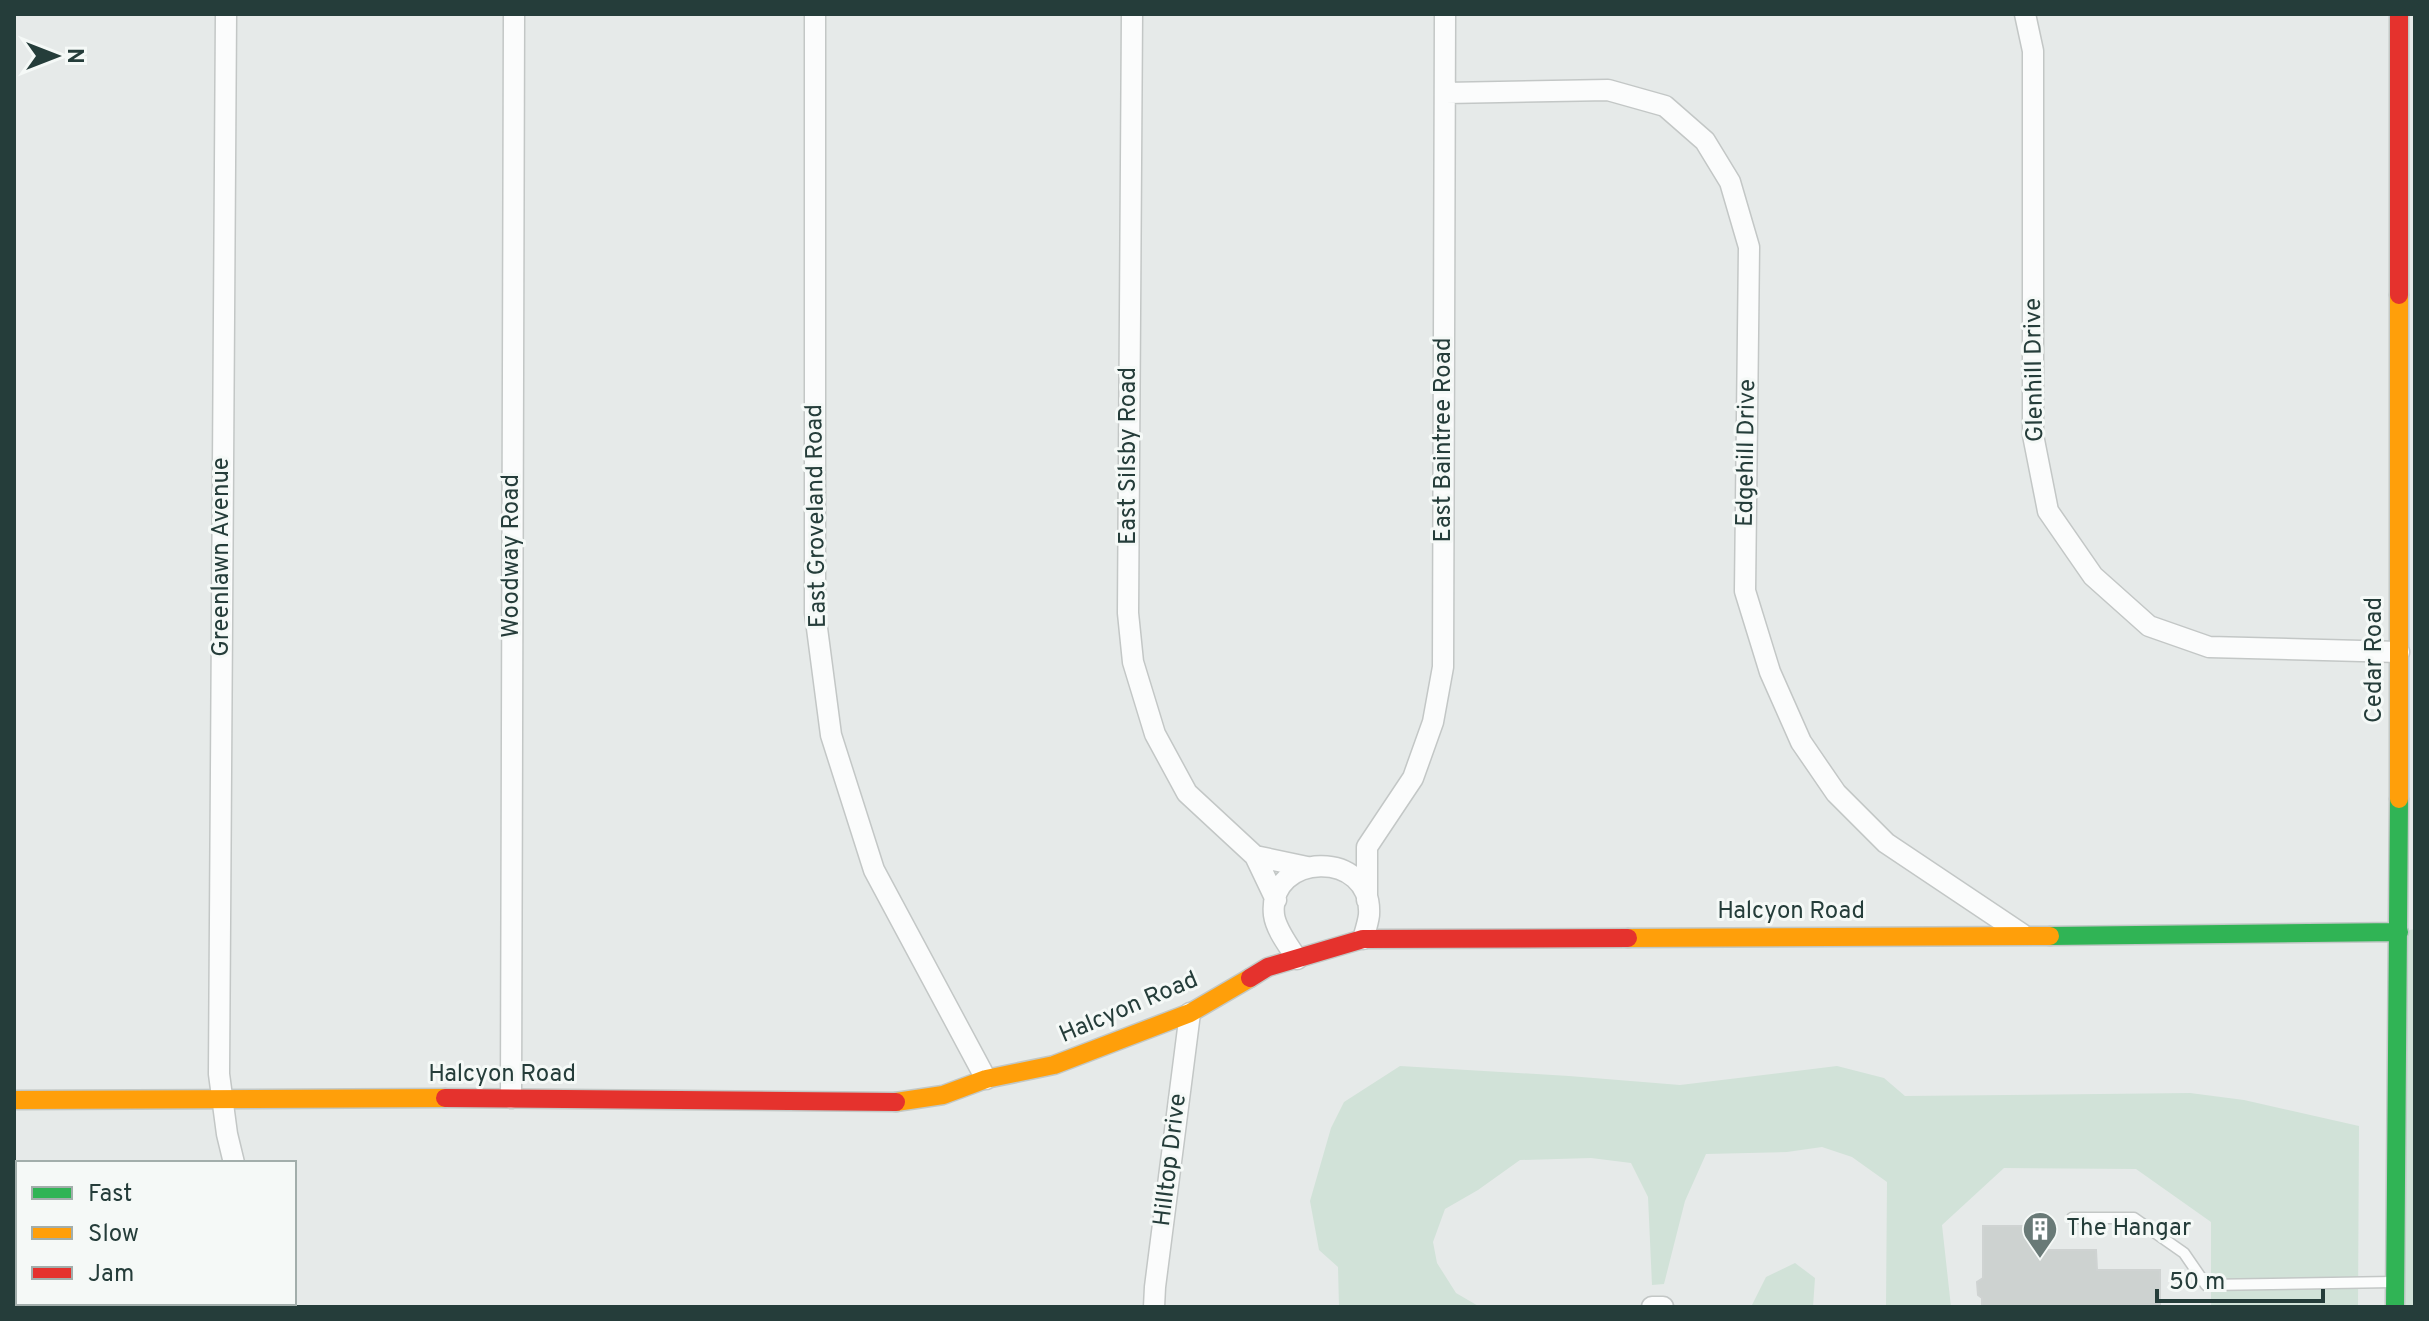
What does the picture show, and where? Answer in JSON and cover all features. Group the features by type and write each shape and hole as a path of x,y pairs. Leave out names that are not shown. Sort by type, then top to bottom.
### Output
{"street":[{"name":"Greenlawn Avenue","path":"226,14 219,1074 234,1161"},
{"name":"Woodway Road","path":"511,1098 514,14"},
{"name":"East Groveland Road","path":"815,14 815,613 831,735 874,870 986,1079"},
{"name":"East Silsby Road","path":"1132,14 1128,613 1133,662 1155,734 1187,793 1255,856 1276,900"},
{"name":"East Baintree Road","path":"1367,847 1413,778 1433,722 1443,667 1445,14"},
{"name":"Glenhill Drive","path":"2025,14 2033,51 2033,435 2048,511 2093,576 2149,626 2209,647 2399,652"},
{"name":"Cedar Road","path":"2395,1307 2401,1126 2399,652 2408,515 2407,156 2399,14"},
{"name":"Edgehill Drive","path":"1446,93 1608,90 1665,106 1705,141 1730,182 1749,247 1745,591 1770,672 1801,742 1836,793 1886,843 2022,934"},
{"path":"1297,959 1274,916 1282,885 1293,874 1367,847 1369,916 1363,939"},
{"path":"1255,856 1314,867 1337,867 1351,874 1367,900"},
{"name":"Halcyon Road","path":"14,1100 511,1098 889,1103 943,1095 986,1079 1054,1065 1190,1013 1268,967 1363,939 2399,932"},
{"name":"Hilltop Drive","path":"1154,1307 1190,1013"},
{"path":"1652,1307 1663,1307"}],"lane":[{"path":"2072,1218 2134,1218 2184,1253 2206,1285 2395,1282"}],"green space":[{"path":"2415,929 2415,1307 2395,1307 2399,932"},
{"path":"1400,1066 1680,1085 1837,1066 1884,1078 1905,1096 2190,1093 2244,1100 2359,1126 2358,1307 2211,1307 2211,1222 2136,1169 2004,1168 1942,1225 1951,1307 1886,1307 1887,1182 1852,1157 1822,1147 1787,1152 1706,1154 1685,1201 1664,1284 1652,1285 1648,1197 1631,1163 1591,1158 1520,1160 1445,1209 1433,1242 1437,1263 1456,1293 1480,1307 1339,1307 1338,1267 1319,1250 1310,1201 1331,1128 1344,1102"},
{"path":"1795,1263 1815,1278 1813,1307 1751,1307 1766,1277"}],"building":[{"name":"The Hangar","path":"1983,1226 2043,1226 2044,1250 2096,1250 2097,1270 2160,1270 2160,1305 1982,1307 1977,1282 1983,1278"}],"traffic: fast":[{"path":"2395,1307 2399,799"},
{"path":"2050,936 2399,932"}],"traffic: slow":[{"path":"2399,295 2399,799"},
{"path":"1628,938 2050,936"},
{"path":"896,1102 943,1095 986,1079 1054,1065 1190,1013 1250,978"},
{"path":"14,1100 445,1098"}],"traffic: jam":[{"path":"2399,14 2399,295"},
{"path":"1250,978 1268,967 1363,939 1628,938"},
{"path":"445,1098 896,1102"}],"place":[{"name":"The Hangar","path":"2040,1260"}]}
